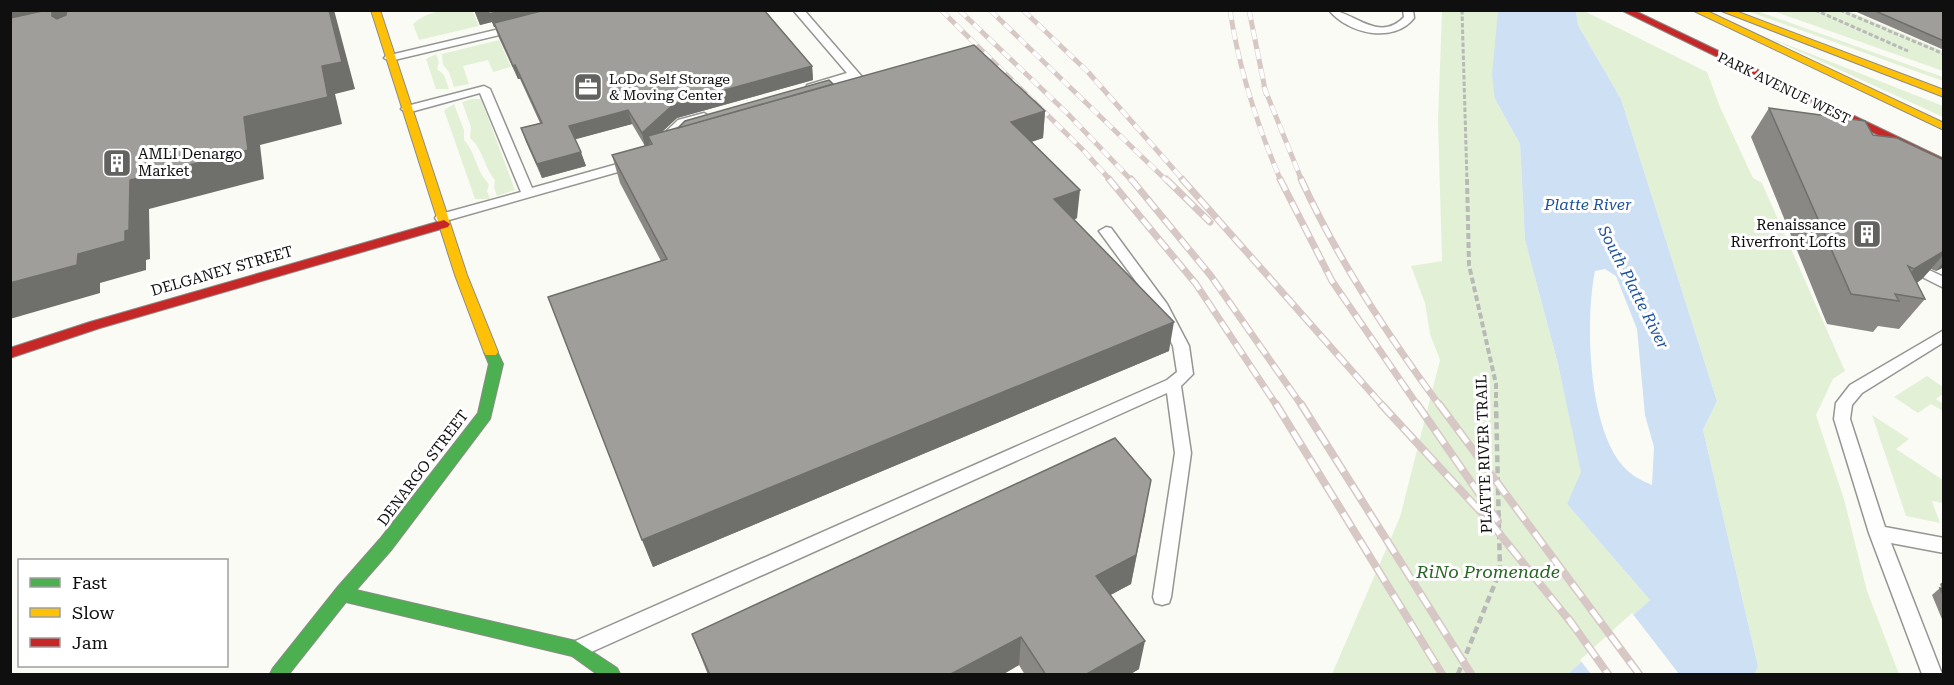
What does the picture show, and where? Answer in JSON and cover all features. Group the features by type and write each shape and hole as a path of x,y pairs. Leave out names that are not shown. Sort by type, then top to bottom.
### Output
{"main road":[{"name":"DENARGO STREET","path":"279,675 342,594 386,544 485,414 496,364 461,275 375,10"},
{"name":"PARK AVENUE WEST","path":"1625,10 1944,164"},
{"path":"1696,10 1944,127"},
{"path":"1724,10 1944,94"},
{"name":"DELGANEY STREET","path":"10,353 95,325 443,221"},
{"path":"342,594 576,650 611,675"}],"lane":[{"path":"798,10 866,88"},
{"path":"1334,10 1342,19 1350,23 1383,29 1394,28 1407,22 1408,10"},
{"path":"390,58 524,26"},
{"path":"797,91 854,75"},
{"path":"407,109 484,89 528,194"},
{"path":"443,221 649,155 682,123 717,113"},
{"path":"576,650 1173,384 1185,374 1181,346 1160,304 1106,231"},
{"path":"1929,275 1944,283"},
{"path":"1932,675 1878,533 1842,419 1844,403 1856,388 1944,335"},
{"path":"1162,597 1183,453 1173,384"},
{"path":"1878,533 1944,546"}],"path":[{"name":"PLATTE RIVER TRAIL","path":"1458,675 1500,571 1496,384 1469,265 1462,10"},
{"path":"1815,10 1911,52"},
{"path":"1840,10 1944,54"}],"green space":[{"path":"472,10 479,26 419,40 413,24 426,15 441,11"},
{"name":"RiNo Promenade","path":"1442,11 1498,11 1495,99 1520,144 1525,240 1558,364 1582,472 1567,504 1650,600 1568,674 1332,674 1400,517 1440,360 1430,334 1425,303 1411,266 1442,261 1438,121"},
{"path":"1576,11 1584,11 1707,72 1720,107 1753,178 1762,183 1845,371 1833,379 1816,415 1844,499 1867,591 1899,674 1755,674 1758,666 1703,430 1717,401 1621,99 1578,25"},
{"path":"1747,11 1757,11 1943,77 1943,81"},
{"path":"1773,11 1849,11 1943,51 1943,71"},
{"path":"1763,35 1943,106 1943,117"},
{"path":"499,40 511,67 493,72 488,60 463,66 469,84 454,87 449,72 443,65 442,54"},
{"path":"436,54 439,62 437,69 444,75 449,89 436,89 426,59"},
{"path":"481,99 515,190 497,196 494,187 495,180 478,147 470,138 471,127 462,102"},
{"path":"454,104 464,130 464,140 489,184 487,191 490,199 475,199 444,110"},
{"path":"1927,376 1943,387 1943,394 1936,399 1943,404 1943,411 1931,404 1918,413 1894,397"},
{"path":"1872,415 1909,439 1896,449 1943,480 1943,503 1932,501 1940,523 1906,516"}],"water":[{"name":"Platte River","path":"1498,11 1576,11 1578,25 1621,99 1717,401 1703,430 1758,666 1755,674 1568,674 1650,600 1567,504 1581,472 1558,364 1525,240 1520,144 1495,99 1492,75","holes":["1605,269 1616,276 1637,329 1645,415 1654,447 1652,485 1636,477 1622,465 1602,425 1596,399 1590,343 1590,316 1595,271"]}],"pier":[{"path":"1632,613 1679,674 1591,674 1580,660"}],"building":[{"path":"52,10 52,16 57,19 66,15 67,10 329,10 342,62 322,66 328,97 244,117 248,150 130,180 129,230 125,231 125,241 78,254 77,265 10,283 10,18"},
{"path":"488,10 505,10 489,14"},
{"path":"545,10 764,10 812,66 674,104 642,133 628,110 569,126 581,152 537,164 521,128 542,123 494,23"},
{"path":"1873,10 1944,10 1944,41"},
{"path":"974,45 1045,111 1011,122 1080,190 1054,199 1174,322 642,540 548,297 667,259 612,155 652,144 648,136"},
{"path":"829,80 833,84 678,128 685,121"},
{"name":"Renaissance Riverfront Lofts","path":"1769,108 1865,121 1873,135 1897,138 1944,160 1944,251 1914,269 1908,266 1925,299 1895,294 1899,301 1851,294"},
{"path":"1115,438 1151,480 1136,555 1096,576 1145,641 1085,675 1046,675 1021,637 949,675 710,675 692,634"}],"railway":[{"path":"941,10 1084,151 1111,181"},
{"path":"959,10 1067,113 1132,181"},
{"path":"990,10 1167,181"},
{"path":"1023,10 1088,72 1184,181"},
{"path":"1230,10 1238,54 1250,97 1281,181"},
{"path":"1249,10 1265,90"},
{"path":"1265,90 1302,181"},
{"path":"1265,90 1266,94"},
{"path":"1109,179 1196,284 1277,406"},
{"path":"1131,179 1211,276 1302,406"},
{"path":"1166,179 1210,222"},
{"path":"1182,179 1383,406"},
{"path":"1301,179 1331,239 1364,296 1440,406"},
{"path":"1281,181 1332,281 1418,406"},
{"path":"1276,404 1442,674"},
{"path":"1301,404 1471,674"},
{"path":"1381,404 1491,523 1573,625"},
{"path":"1417,404 1498,521"},
{"path":"1439,404 1639,674"},
{"path":"1568,618 1573,625"},
{"path":"1573,625 1608,674"}],"traffic: fast":[{"path":"279,674 342,594 386,544 485,415 496,364 491,352"},
{"path":"342,594 576,649 611,674"}],"traffic: slow":[{"path":"375,10 461,275 491,352"},
{"path":"1696,10 1944,127"},
{"path":"1723,10 1944,94"}],"traffic: jam":[{"path":"1625,10 1944,164"},
{"path":"10,353 95,325 444,224"}],"place":[{"name":"LoDo Self Storage & Moving Center","path":"588,87"},
{"name":"AMLI Denargo Market","path":"117,163"},
{"name":"Renaissance Riverfront Lofts","path":"1867,234"}],"water label":[{"name":"South Platte River","path":"1634,287"}]}
